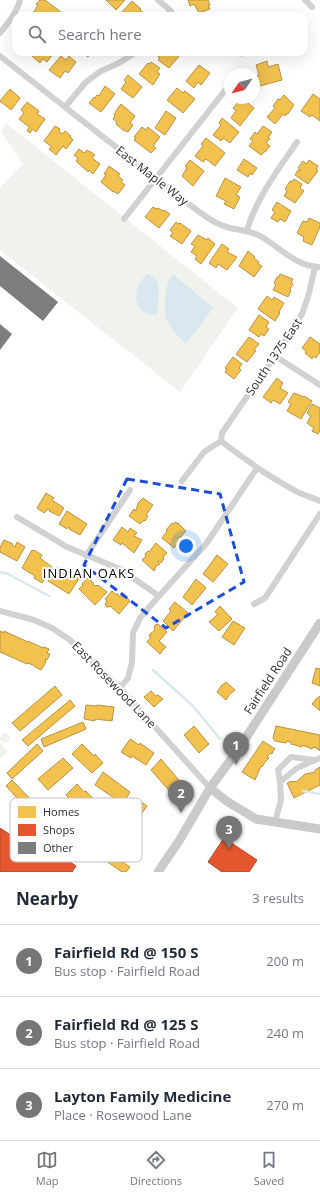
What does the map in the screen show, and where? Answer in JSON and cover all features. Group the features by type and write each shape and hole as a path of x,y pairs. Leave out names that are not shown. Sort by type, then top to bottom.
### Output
{"street":[{"path":"14,12 20,0"},
{"path":"158,0 167,12"},
{"path":"305,0 312,7"},
{"path":"0,33 12,17"},
{"name":"East Maple Way","path":"0,56 207,217 228,227 247,230 261,236 288,255 301,262 317,267"},
{"path":"65,107 86,82 101,70 120,63 130,56"},
{"path":"124,219 224,92"},
{"path":"247,230 263,192 296,142"},
{"name":"South 1375 East","path":"221,441 222,433 302,314 317,267"},
{"path":"275,356 320,385"},
{"path":"182,481 204,452 221,441 257,468 295,491 320,501"},
{"path":"120,688 128,678 132,662 133,633 140,618 206,544 257,468"},
{"path":"86,556 130,490"},
{"path":"254,604 265,598 320,514"},
{"path":"17,516 67,547 120,570 159,596"},
{"name":"East Rosewood Lane","path":"0,611 34,620 52,628 70,640 120,688 210,788"},
{"name":"Fairfield Road","path":"158,872 179,841 210,788 238,750 320,622"},
{"path":"275,822 281,800 278,770 291,756 317,759"},
{"path":"280,782 297,768 317,759"},
{"path":"210,788 228,802 256,820 320,829"}],"highlighted area":[{"path":"127,479 220,494 244,582 166,628 84,565"}],"shaded area":[{"path":"6,123 238,308 180,392 0,250 0,188 23,164 1,131"},
{"path":"148,274 157,281 159,298 157,315 149,314 142,310 138,306 136,300 137,289 143,278"},
{"path":"173,274 213,308 186,344 174,332 165,317 165,297 168,281"},
{"path":"3,733 7,733 9,734 9,742 3,743 0,740 0,736"},
{"path":"0,742 8,752 0,758"}],"building: Homes":[{"path":"40,0 45,0 61,12 34,12 38,5 36,4"},
{"path":"106,0 125,0 116,10"},
{"path":"188,0 208,0 210,9 198,12 194,4 190,6"},
{"path":"132,1 142,12 122,12"},
{"path":"32,56 52,56 47,62 43,59 40,63"},
{"path":"61,56 66,60 69,56 76,62 68,73 65,71 60,78 49,70"},
{"path":"179,56 169,68 158,60 160,58 158,57"},
{"path":"267,61 268,67 278,64 282,80 260,86 260,68 257,68 256,65"},
{"path":"151,62 160,68 157,72 160,74 153,85 139,74 148,63 149,64"},
{"path":"199,65 210,73 201,85 198,82 194,88 186,81"},
{"path":"128,75 142,87 133,98 121,89 126,82 124,80"},
{"path":"105,86 115,94 101,112 89,103 94,97 95,98 97,95 99,96"},
{"path":"177,88 183,93 185,91 195,99 183,113 167,100"},
{"path":"10,89 20,98 11,110 0,101"},
{"path":"313,94 320,99 320,121 312,115 310,117 301,111"},
{"path":"284,95 294,105 288,114 287,113 285,116 283,114 275,124 267,117 275,108 273,106 278,99 280,100"},
{"path":"27,102 39,111 37,114 45,119 36,132 32,129 30,133 27,131 29,127 19,119 24,113 21,110"},
{"path":"121,104 135,116 130,123 133,125 128,132 116,124 117,122 113,119"},
{"path":"237,104 249,104 254,108 240,126 231,118 236,111 233,108"},
{"path":"166,111 176,118 165,135 155,128"},
{"path":"222,118 239,132 230,143 223,138 221,141 213,135 221,125 219,123"},
{"path":"55,126 60,129 59,131 62,134 65,131 73,140 66,149 63,146 56,155 49,149 52,147 44,141"},
{"path":"263,126 272,132 268,138 270,139 266,143 270,146 261,155 249,146 253,141 250,139 255,132 257,134"},
{"path":"142,127 146,130 148,127 160,137 153,146 156,148 151,153 134,140 136,138 134,137"},
{"path":"206,138 225,153 215,166 206,159 203,162 195,156 203,146 201,144"},
{"path":"79,149 84,153 87,150 95,155 92,158 100,164 93,174 89,170 88,172 76,161 78,158 74,155"},
{"path":"244,159 257,168 252,175 250,173 248,177 237,170"},
{"path":"190,160 204,171 193,186 182,176 187,168 185,166"},
{"path":"309,160 318,166 316,170 318,171 308,184 295,175 298,170 301,170 298,168 303,161 307,164"},
{"path":"109,166 120,174 118,176 123,180 121,182 125,185 118,194 113,192 101,182 106,175 104,174"},
{"path":"225,178 241,187 236,195 240,197 234,209 224,204 226,201 216,196"},
{"path":"294,179 302,184 300,188 304,191 295,203 284,196 287,191 285,189 290,181 292,182"},
{"path":"277,202 291,211 285,222 280,219 278,222 271,218 275,212 272,210"},
{"path":"153,207 163,211 164,210 170,214 159,228 145,217"},
{"path":"309,218 320,223 320,227 312,245 303,241 304,237 297,233 303,221 307,222"},
{"path":"176,222 179,224 180,223 191,231 182,244 170,236 173,233 170,230"},
{"path":"198,235 207,240 208,238 215,244 201,264 195,259 197,256 191,252 195,246 191,244"},
{"path":"222,244 229,249 227,252 237,257 227,270 218,264 216,268 209,263"},
{"path":"248,251 259,262 258,264 262,266 254,277 239,266"},
{"path":"280,274 293,279 291,283 293,284 288,297 273,290 276,284 274,283"},
{"path":"267,296 272,300 274,297 284,303 275,321 258,309"},
{"path":"259,315 269,322 266,327 269,329 264,336 261,334 259,337 249,330"},
{"path":"249,337 259,344 254,350 256,351 247,362 236,354"},
{"path":"310,337 320,344 320,352 316,358 314,356 312,359 302,348"},
{"path":"233,357 242,364 239,368 241,370 234,379 225,372 227,369 225,368"},
{"path":"277,378 283,383 280,388 288,393 280,404 273,400 271,403 263,397"},
{"path":"294,393 304,396 312,401 301,419 287,411 291,404 288,402"},
{"path":"312,404 320,408 320,431 318,434 312,431 314,428 307,423 311,416 307,413"},
{"path":"46,493 54,498 52,500 64,508 59,516 48,509 44,513 37,508"},
{"path":"143,498 153,505 146,515 148,516 145,521 144,520 140,524 129,516 134,509 136,511 138,503"},
{"path":"67,511 87,524 80,535 69,529 70,528 68,527 67,529 59,524"},
{"path":"176,522 186,531 180,538 177,538 180,541 174,548 162,538 172,523 173,524"},
{"path":"122,527 128,532 130,528 137,533 134,536 142,540 134,553 122,543 121,545 113,540"},
{"path":"4,540 13,544 12,545 15,547 17,542 25,547 17,561 0,552 0,547"},
{"path":"156,543 167,553 163,557 164,559 161,563 159,561 158,562 160,564 156,566 154,571 142,560 146,556 145,554 148,551 149,552"},
{"path":"32,550 42,555 40,558 52,567 42,583 34,578 35,576 22,568"},
{"path":"217,555 228,564 213,582 203,574"},
{"path":"57,567 66,573 69,569 80,577 69,594 48,581"},
{"path":"88,577 94,584 93,585 98,585 107,592 95,605 79,589"},
{"path":"196,579 206,588 192,605 183,597"},
{"path":"112,591 120,597 123,594 130,601 119,614 110,606 107,607 105,605 107,601 105,599"},
{"path":"175,602 188,613 173,631 163,621 171,611 169,609"},
{"path":"220,606 232,619 219,631 209,622 218,614 215,612"},
{"path":"233,621 245,628 234,645 222,637"},
{"path":"158,624 167,632 159,641 166,647 160,654 147,642 151,637 149,636 150,634 155,630 155,625"},
{"path":"0,631 4,633 4,631 43,648 49,649 47,653 50,654 47,660 45,659 46,661 41,670 35,666 0,652"},
{"path":"316,668 320,669 320,686 312,683"},
{"path":"226,682 235,690 226,700 217,692"},
{"path":"55,686 62,695 20,731 12,723"},
{"path":"151,691 156,696 158,695 163,699 154,707 144,697"},
{"path":"320,696 320,711 312,704"},
{"path":"70,700 75,706 28,746 22,740"},
{"path":"86,705 114,707 112,721 95,719 95,721 84,719"},
{"path":"83,722 86,729 44,747 41,739"},
{"path":"194,726 209,744 199,753 184,735"},
{"path":"276,726 320,735 320,750 313,747 312,749 302,745 302,747 291,744 291,742 287,741 286,743 275,741 273,738"},
{"path":"130,739 139,745 140,743 154,753 146,765 132,756 131,758 121,752"},
{"path":"263,741 275,749 272,754 270,753 267,757 269,758 262,767 261,766 255,780 242,772"},
{"path":"37,744 43,751 12,779 7,773"},
{"path":"82,744 94,756 95,754 103,763 92,773 72,754"},
{"path":"63,758 73,768 48,790 38,779"},
{"path":"161,759 183,785 173,795 151,770"},
{"path":"320,767 320,785 294,798 287,783 292,781 296,782 305,774 315,772 315,770"},
{"path":"103,772 130,792 126,798 114,798 95,785"},
{"path":"12,780 29,798 17,798 6,786"},
{"path":"77,784 84,792 86,791 92,798 69,798 66,795"},
{"path":"142,802 147,806 142,813"},
{"path":"108,862 122,862 130,867 126,872 122,872"}],"building: Shops":[{"path":"0,828 10,835 10,862 70,862 76,866 72,872 0,872"},
{"path":"224,838 257,860 249,872 222,872 208,862"}],"building: Other":[{"path":"0,256 58,302 43,321 0,286"},
{"path":"0,324 12,334 0,350"}],"waterway":[{"path":"0,572 8,574 49,596"},
{"path":"153,670 193,706 220,739"},
{"path":"303,791 320,794"}],"place":[{"name":"Fairfield Rd @ 150 S","path":"236,765"},
{"name":"Fairfield Rd @ 125 S","path":"181,813"},
{"name":"Layton Family Medicine","path":"229,849"}],"district":[{"name":"INDIAN OAKS","path":"89,573"}]}
